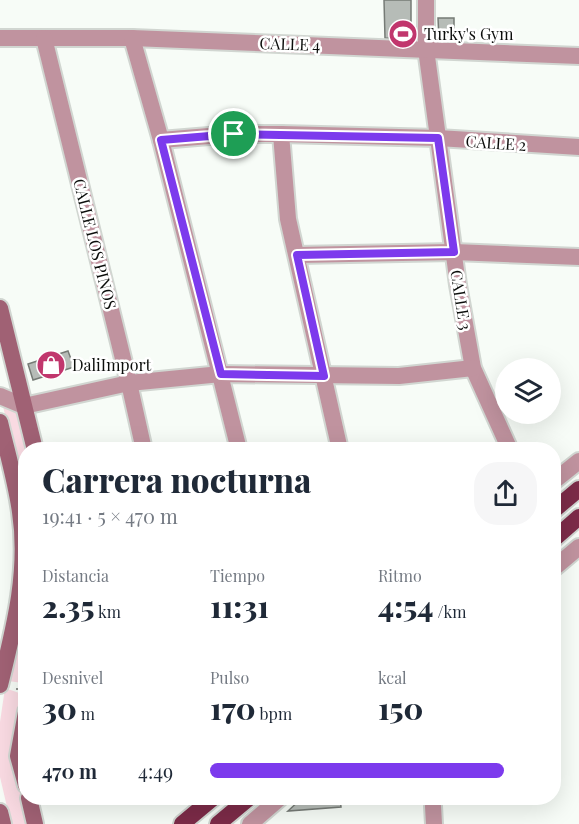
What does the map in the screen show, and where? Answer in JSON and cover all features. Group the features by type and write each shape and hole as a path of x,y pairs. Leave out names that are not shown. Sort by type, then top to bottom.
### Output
{"highway":[{"path":"561,504 579,489"},
{"path":"561,533 579,517"},
{"path":"183,824 205,805"},
{"path":"218,824 241,805"}],"main road":[{"path":"0,308 33,442"},
{"path":"0,422 18,504"},
{"path":"0,685 6,641 18,605"},
{"path":"31,805 35,824"},
{"path":"0,812 3,824"}],"street":[{"name":"CALLE 3","path":"426,0 426,50 472,368 506,442"},
{"name":"CALLE 4","path":"0,38 132,38 579,56"},
{"name":"CALLE LOS PINOS","path":"44,38 142,442"},
{"path":"132,38 161,140 237,442"},
{"name":"CALLE 2","path":"161,140 234,134 281,134 438,138 579,147"},
{"path":"281,134 288,219 338,442"},
{"path":"297,255 454,252 579,257"},
{"path":"0,396 24,406 129,382 221,374 399,376 472,368"},
{"path":"561,475 579,461"},
{"path":"561,562 579,547"},
{"path":"250,824 272,805"},
{"path":"433,806 434,824"}],"shaded area":[{"path":"3,406 20,411 26,442 18,442 18,474"},
{"path":"18,633 18,682 8,681"},
{"path":"5,688 18,693 18,718 12,755 18,779 18,805 24,805 29,824 11,824 0,777 0,722"}],"building":[{"path":"384,0 411,0 411,39 385,38"},
{"path":"438,18 454,18 454,40 439,40"},
{"name":"DaliImport","path":"68,351 74,367 33,380 28,364"},
{"path":"294,805 341,805 341,807 288,811"}],"place":[{"name":"Turky's Gym","path":"403,34"},
{"name":"DaliImport","path":"51,365"}],"route":[{"path":"234,134 438,138 454,252 297,255 324,376 221,374 161,140 234,134"}]}
